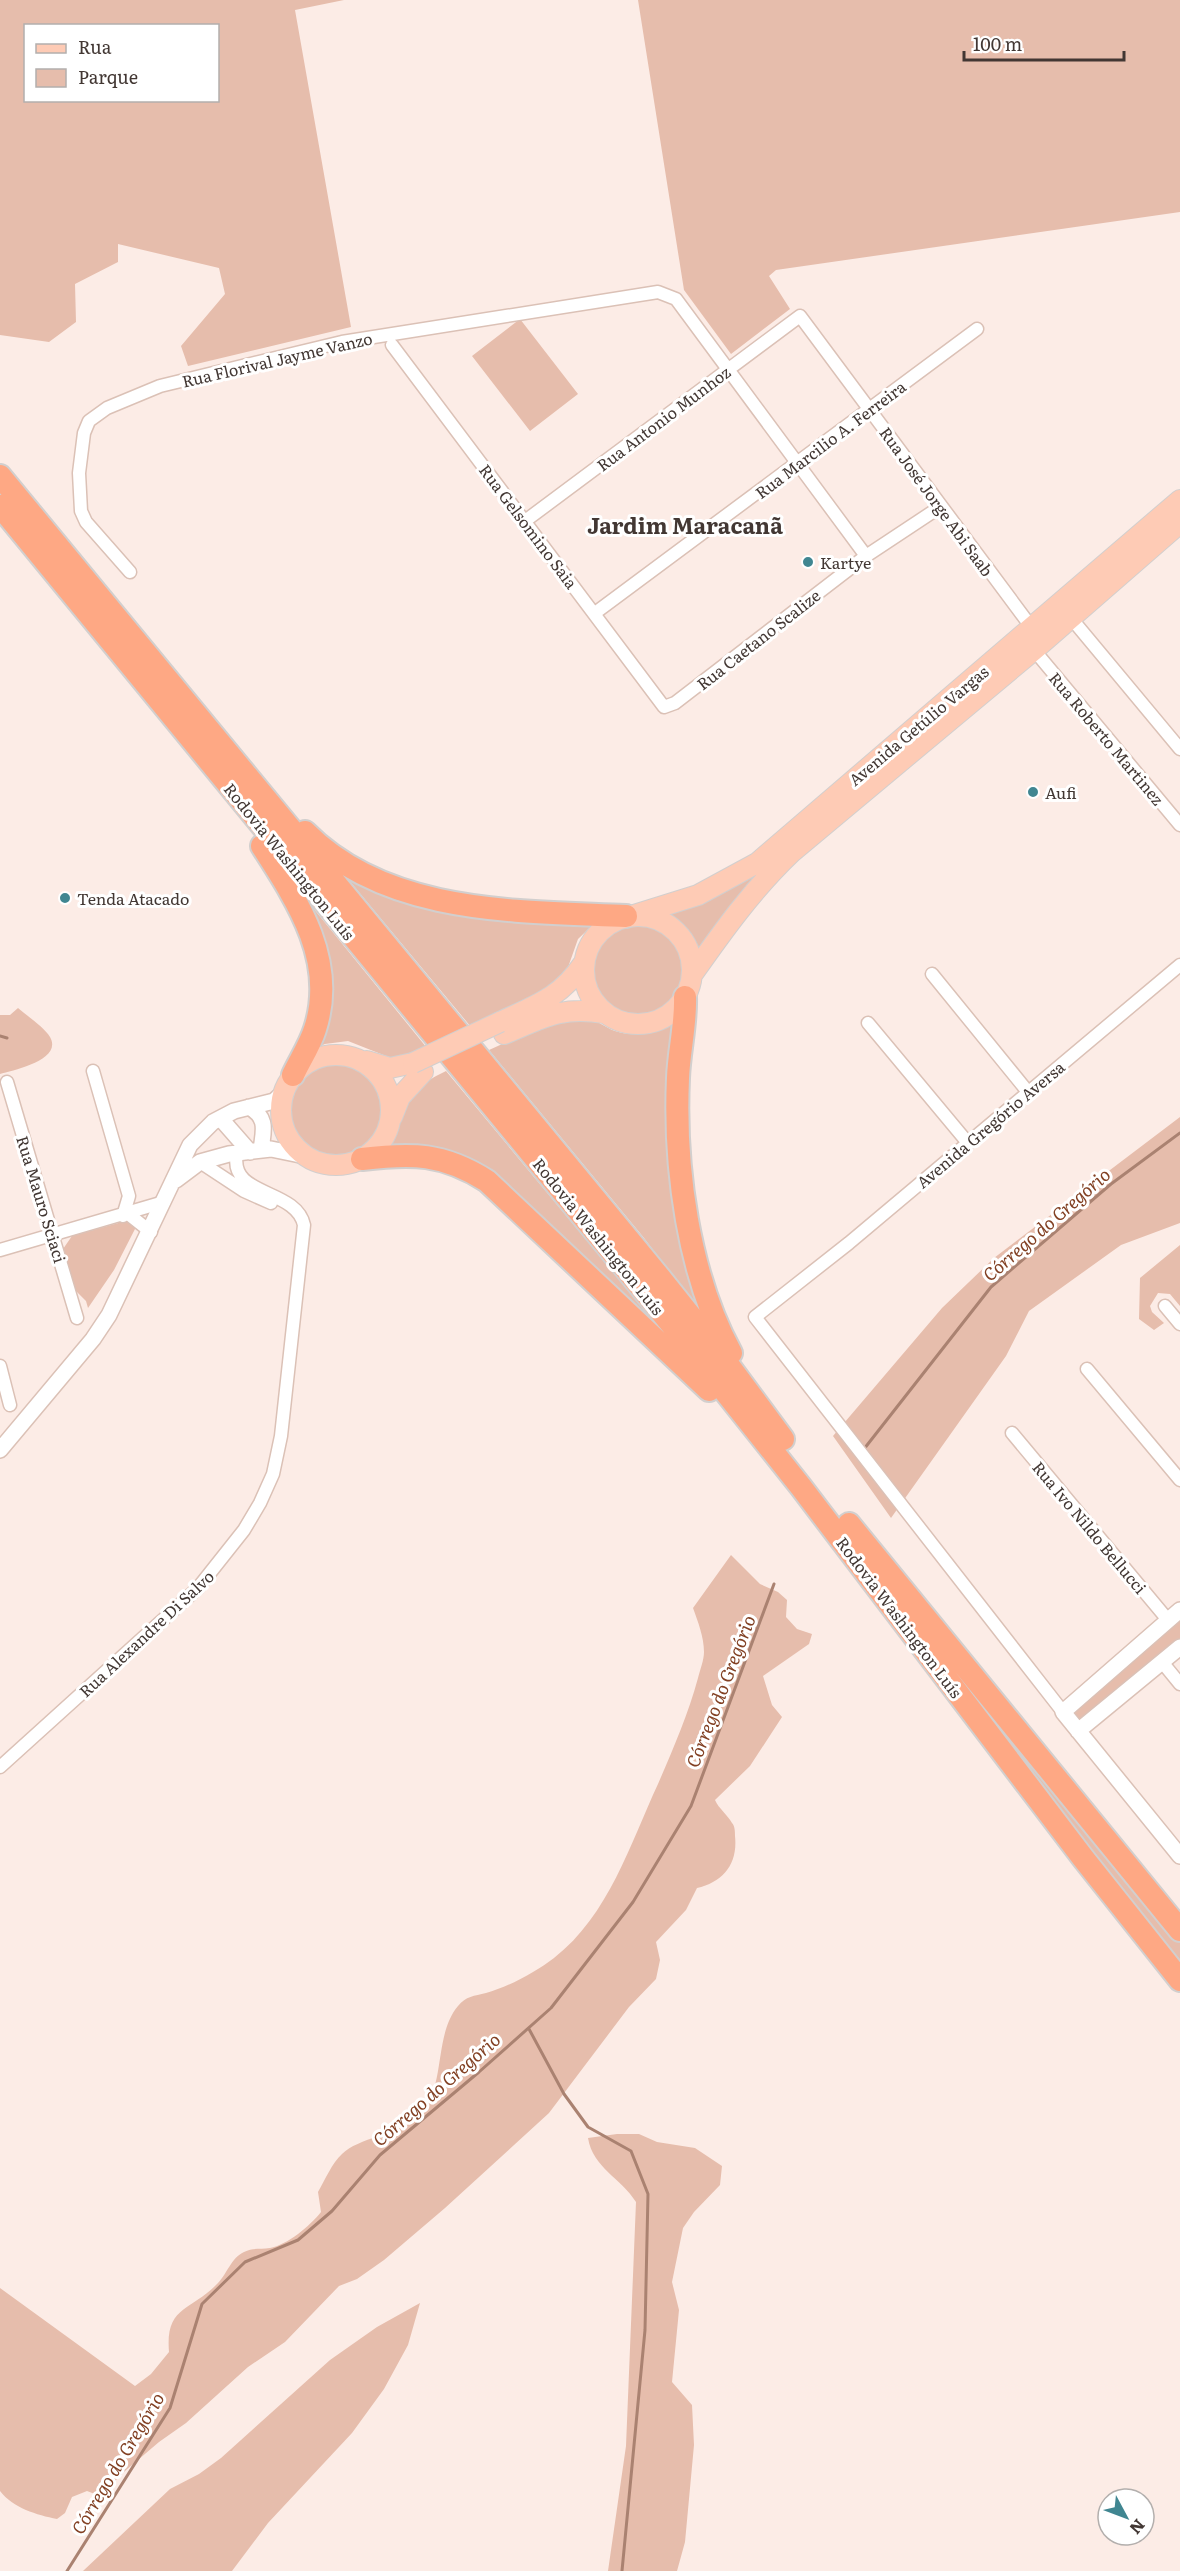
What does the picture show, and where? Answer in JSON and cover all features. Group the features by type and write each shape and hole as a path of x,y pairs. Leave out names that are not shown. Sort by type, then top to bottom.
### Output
{"highway":[{"path":"0,467 49,534"},
{"name":"Rodovia Washington Luís","path":"0,476 712,1342 768,1420 862,1541 1180,1930"},
{"name":"Rodovia Washington Luís","path":"0,506 673,1326 801,1487 1083,1858 1180,1980"},
{"path":"216,740 314,840 382,884 427,898 451,902 569,915 630,916"},
{"path":"208,762 299,906 316,948 322,988 315,1030 288,1083"},
{"path":"685,997 686,1013 679,1047 677,1114 680,1163 689,1228 707,1293 724,1339 768,1420"},
{"path":"362,1159 400,1155 438,1158 471,1170 487,1181 723,1404 801,1487"}],"main road":[{"name":"Avenida Getúlio Vargas","path":"630,916 698,895 757,863 1180,500"},
{"name":"Avenida Getúlio Vargas","path":"692,975 735,915 776,868 1180,523"},
{"path":"418,1068 400,1097 385,1135 375,1149 362,1159 333,1165 305,1156 292,1144 284,1128 281,1110 288,1083 315,1058 329,1055 356,1058 390,1068 418,1068 502,1028 552,998 573,978 583,964 588,947 597,933 610,923 630,916 652,917 670,925 691,956 692,975 685,997 674,1011 657,1021 639,1025 621,1022 604,1013 591,1000 584,982 583,964"},
{"path":"502,1028 562,1011 578,1009 604,1013"},
{"path":"356,1058 373,1068 385,1082 391,1100 391,1119"}],"street":[{"name":"Rua Florival Jayme Vanzo","path":"130,572 86,522 81,511 79,473 84,433 89,421 107,408 160,387 342,342 658,292 676,299 727,370"},
{"name":"Rua Antonio Munhoz","path":"525,521 792,319 800,316"},
{"name":"Rua José Jorge Abi Saab","path":"800,316 1032,628"},
{"name":"Rua Marcilio A. Ferreira","path":"595,613 977,329"},
{"name":"Rua Gelsomino Saia","path":"392,345 664,707"},
{"path":"727,370 866,556"},
{"name":"Rua Caetano Scalize","path":"664,707 675,703 866,556 940,507"},
{"path":"1071,618 1180,749"},
{"name":"Rua Roberto Martinez","path":"1034,650 1180,825"},
{"name":"Avenida Gregório Aversa","path":"1063,1712 755,1317 800,1283 1180,965"},
{"path":"932,974 1028,1092"},
{"path":"868,1023 968,1143"},
{"path":"93,1071 129,1196 125,1215"},
{"name":"Rua Mauro Sciaci","path":"7,1082 54,1235 76,1318"},
{"path":"0,1450 98,1331 151,1232 190,1145 221,1119 249,1107 274,1101 288,1083"},
{"path":"249,1107 261,1116 265,1128 249,1152 235,1166 240,1177 292,1207 303,1221 303,1232"},
{"path":"221,1119 249,1152"},
{"path":"200,1135 200,1162"},
{"path":"174,1182 200,1162 249,1152 271,1149 305,1156"},
{"path":"200,1162 244,1191 284,1211 303,1232"},
{"path":"0,1250 164,1202"},
{"path":"125,1215 151,1232"},
{"name":"Rua Alexandre Di Salvo","path":"0,1767 198,1588 244,1530 260,1503 273,1474 281,1436 303,1232"},
{"path":"1165,1306 1180,1324"},
{"path":"0,1366 10,1405"},
{"path":"1087,1369 1180,1480"},
{"name":"Rua Ivo Nildo Bellucci","path":"1012,1433 1174,1615"},
{"path":"1174,1615 1063,1712 1180,1856"},
{"path":"1078,1731 1180,1647"},
{"path":"1162,1662 1180,1684"}],"green space":[{"path":"0,0 344,0 295,10 351,327 188,366 181,346 225,294 219,268 118,244 118,262 75,284 76,322 49,342 0,335"},
{"path":"638,0 1180,0 1180,212 776,270 769,276 790,309 731,354 684,290"},
{"path":"520,319 578,394 530,431 472,356"},
{"path":"1180,507 1180,516 773,866 697,952 680,927 661,916 692,905"},
{"path":"338,867 369,883 598,920 578,939 566,973 553,988 471,1027"},
{"path":"309,903 427,1048 408,1057 391,1058 348,1041 325,1044 311,1050 318,1034"},
{"path":"638,921 656,925 672,935 682,951 686,969 682,987 672,1003 656,1013 638,1017 620,1013 604,1003 594,987 590,969 594,951 604,935 620,925"},
{"path":"18,1008 44,1029 52,1045 50,1052 44,1058 25,1067 0,1074 0,1015 10,1015"},
{"path":"680,1017 675,1046 707,1321 644,1238 489,1050 538,1028 563,1021 592,1020 615,1031 632,1034 649,1032"},
{"path":"337,1063 355,1066 371,1076 381,1092 384,1110 381,1128 371,1144 355,1154 337,1157 319,1154 303,1144 293,1128 290,1110 293,1092 303,1076 319,1066"},
{"path":"446,1071 652,1319 651,1321 499,1178 485,1168 448,1153 390,1148 406,1101 434,1077"},
{"path":"1180,1117 1180,1223 1121,1245 1029,1311 1006,1356 891,1518 833,1436 942,1308 994,1258"},
{"path":"129,1220 134,1223 135,1229 114,1270 88,1308 86,1301 76,1291 63,1249 72,1236"},
{"path":"1180,1245 1180,1306 1170,1294 1158,1293 1150,1306 1152,1312 1164,1323 1154,1330 1139,1319 1140,1278"},
{"path":"731,1555 760,1584 778,1592 787,1600 786,1617 797,1629 812,1634 809,1644 763,1676 772,1705 782,1717 750,1766 715,1800 734,1827 734,1855 727,1870 721,1876 697,1888 686,1910 656,1942 660,1960 656,1979 629,2007 549,2113 445,2208 384,2260 357,2279 339,2286 285,2342 248,2367 186,2423 125,2471 100,2496 87,2491 72,2497 65,2513 57,2519 34,2513 5,2497 0,2491 0,2288 135,2386 151,2374 169,2352 171,2325 176,2317 218,2283 236,2258 247,2250 270,2248 284,2243 305,2229 321,2212 318,2192 342,2154 358,2144 399,2129 416,2119 426,2107 432,2094 445,2033 458,2006 467,1998 522,1979 554,1958 573,1941 604,1900 658,1784 694,1692 703,1662 704,1646 693,1608"},
{"path":"1180,1617 1180,1638 1084,1718 1077,1719 1072,1714"},
{"path":"975,1690 1180,1938 1180,1969 968,1696"},
{"path":"639,2134 657,2142 695,2148 722,2166 720,2185 694,2212 683,2228 672,2282 679,2310 672,2382 692,2405 694,2445 685,2542 677,2571 608,2571 626,2446 636,2202 601,2165 588,2138"},
{"path":"420,2303 408,2345 384,2389 352,2433 268,2523 232,2571 83,2571 170,2489 199,2474 221,2458 330,2360 377,2327"}],"waterway":[{"path":"0,1036 7,1038"},
{"name":"Córrego do Gregório","path":"864,1449 991,1287 1111,1184 1180,1133"},
{"name":"Córrego do Gregório","path":"67,2571 170,2408 202,2304 245,2262 298,2240 332,2211 380,2155 551,2008 633,1902 691,1806 774,1584"},
{"path":"529,2029 564,2094 588,2127 631,2151 648,2194 645,2330 622,2571"}],"place":[{"name":"Kartye","path":"808,562"},
{"name":"Aufi","path":"1033,792"},
{"name":"Tenda Atacado","path":"65,898"}],"district":[{"name":"Jardim Maracanã","path":"685,524"}]}
